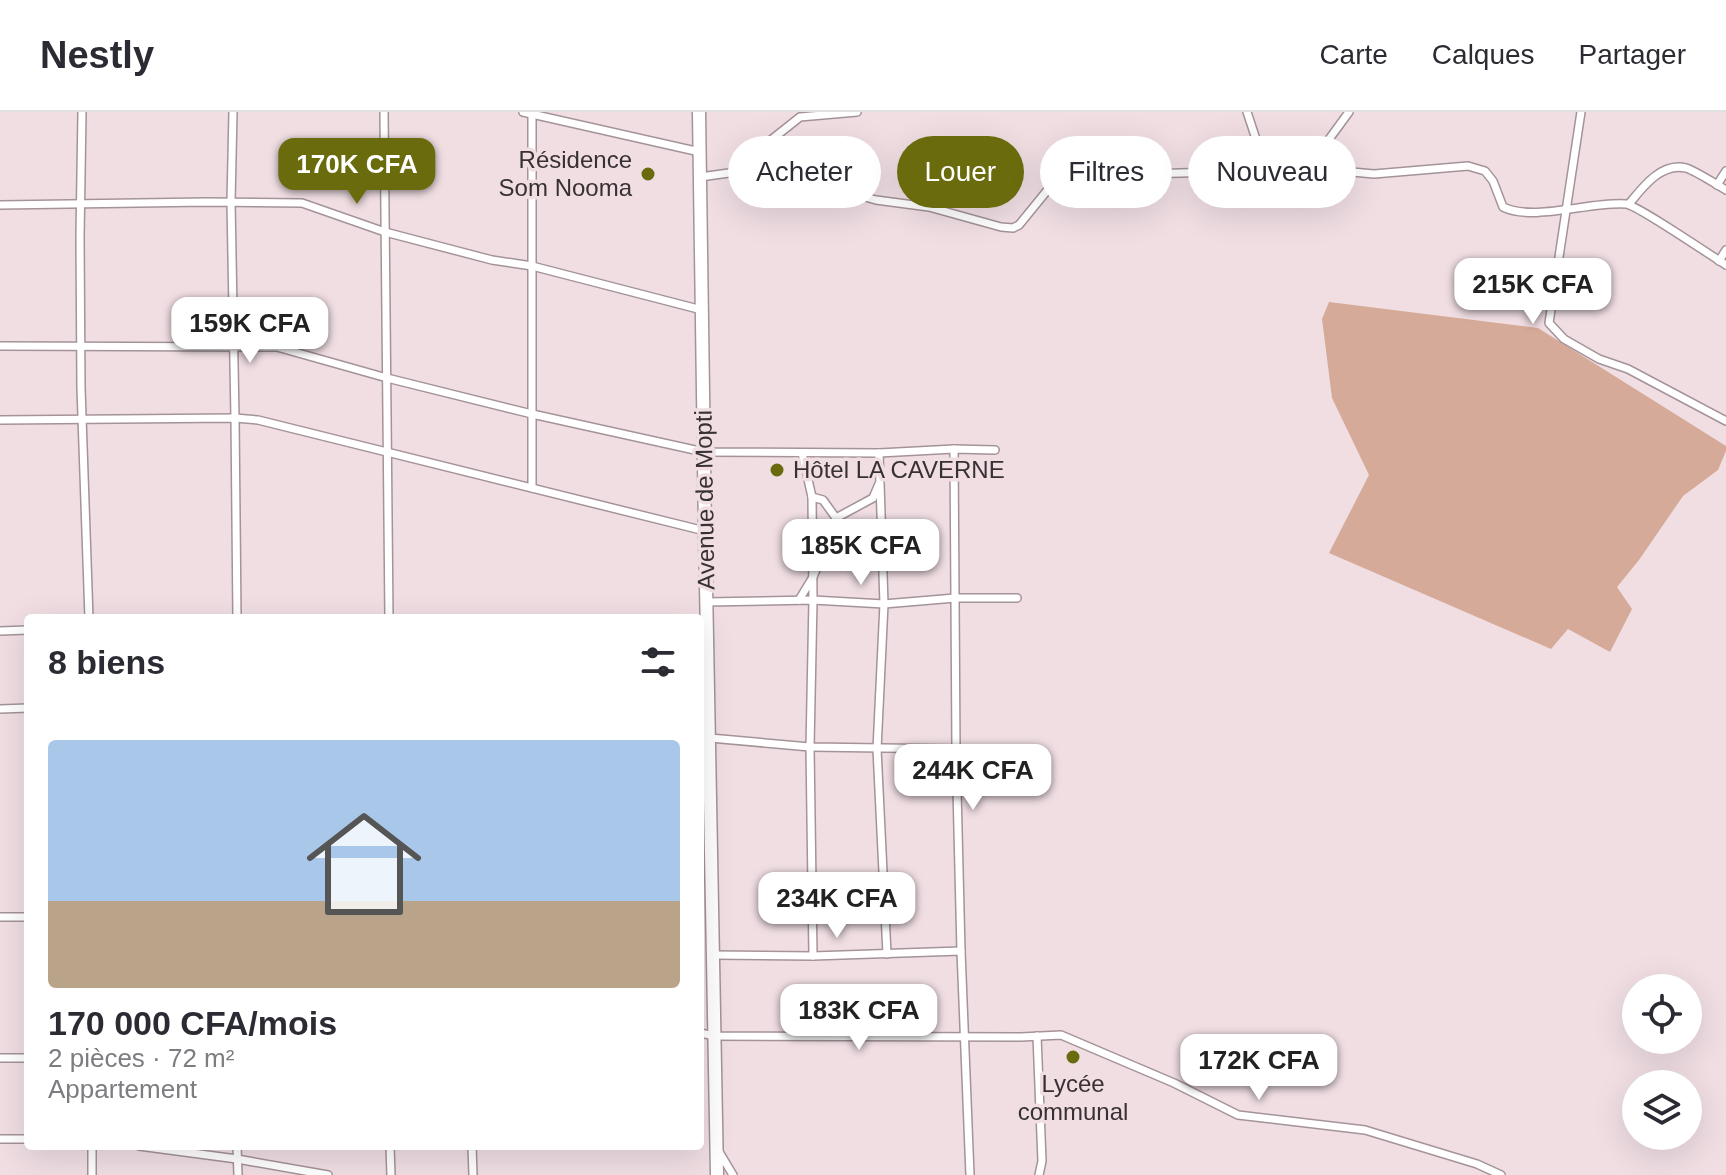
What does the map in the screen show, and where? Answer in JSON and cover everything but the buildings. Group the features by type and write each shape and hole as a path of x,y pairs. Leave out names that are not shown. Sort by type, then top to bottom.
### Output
{"main road":[{"name":"Avenue de Mopti","path":"699,112 710,738 705,766 714,955 717,1175"}],"street":[{"path":"82,112 82,420 89,614"},
{"path":"233,112 231,202 237,614"},
{"path":"384,112 389,614"},
{"path":"776,136 800,114 857,112"},
{"path":"1247,112 1255,136"},
{"path":"1331,136 1349,112"},
{"path":"1581,112 1549,323 1564,339 1599,359 1628,369 1726,421"},
{"path":"532,488 528,113 700,152"},
{"path":"1356,172 1374,174 1468,166 1485,171 1493,181 1503,207 1511,211 1629,204 1722,263 1726,250"},
{"path":"1629,204 1650,178 1676,168 1686,168 1726,190"},
{"path":"1717,185 1726,171"},
{"path":"699,177 728,173"},
{"path":"881,201 929,207 1013,228 1019,225 1050,187 1073,176 1188,173"},
{"path":"0,205 302,203 385,232 702,310"},
{"path":"0,346 277,347 532,414 704,452 995,450"},
{"path":"0,420 258,420 705,531"},
{"path":"954,449 956,749 970,1175"},
{"path":"802,453 812,497 810,747 813,956"},
{"path":"879,453 884,604 877,749 887,954"},
{"path":"836,518 873,498 880,481"},
{"path":"799,600 824,551 835,537 836,518 823,500 812,497"},
{"path":"706,602 813,600 884,604 955,598 1017,598"},
{"path":"0,631 24,630"},
{"path":"0,709 24,708"},
{"path":"710,738 810,747 956,749"},
{"path":"0,917 24,917"},
{"path":"714,955 813,956 961,951"},
{"path":"704,1034 1061,1035 1174,1083 1238,1115 1365,1130 1477,1164 1501,1175"},
{"path":"1037,1036 1042,1161 1039,1175"},
{"path":"0,1058 24,1058"},
{"path":"0,1139 24,1139"},
{"path":"717,1149 733,1175"},
{"path":"92,1150 92,1175"},
{"path":"169,1150 328,1175"},
{"path":"237,1150 238,1175"},
{"path":"390,1150 391,1175"},
{"path":"472,1150 473,1175"}],"shaded area":[{"path":"1329,302 1538,328 1726,446 1718,470 1683,496 1617,587 1632,609 1610,652 1568,629 1551,649 1329,553 1369,475 1332,398 1322,319"}],"place":[{"name":"Résidence Som Nooma","path":"648,174"},
{"name":"Hôtel LA CAVERNE","path":"777,470"},
{"name":"Lycée communal","path":"1073,1057"}]}
